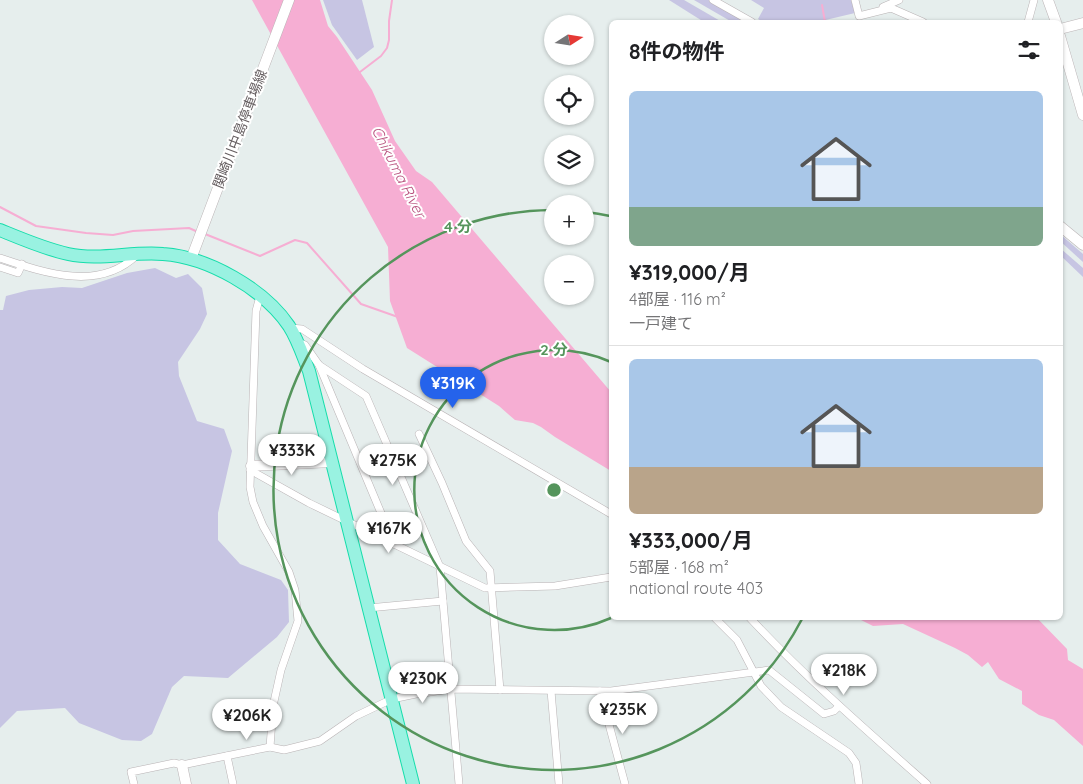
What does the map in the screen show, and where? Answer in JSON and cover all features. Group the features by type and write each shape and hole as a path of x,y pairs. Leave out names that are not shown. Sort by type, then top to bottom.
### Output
{"highway":[{"path":"0,230 68,254 94,257 140,253 192,255 230,276 260,296 274,308 290,328 298,342 309,371 413,784"}],"main road":[{"name":"関崎川中島停車場線","path":"192,255 289,0"},
{"path":"1048,0 1055,20"},
{"path":"1063,28 1083,22"},
{"path":"1063,46 1083,115"},
{"path":"1063,228 1083,245"},
{"path":"250,468 332,462"},
{"path":"182,765 186,784"}],"street":[{"path":"713,0 748,20"},
{"path":"855,0 859,16 890,8 917,20"},
{"path":"870,13 898,0"},
{"path":"1029,20 1034,0"},
{"path":"0,258 58,275 88,278 113,272 130,262 140,253"},
{"path":"0,268 18,273 22,264"},
{"path":"260,296 256,309 250,487 253,502 263,526 289,572 295,590 298,621 280,670 273,706 270,747"},
{"path":"256,309 265,306 274,308"},
{"path":"290,328 302,329 364,369 609,513"},
{"path":"298,342 305,345 319,365 394,544"},
{"path":"319,365 366,396 440,567 459,784"},
{"path":"419,434 466,541 490,571 500,690"},
{"path":"250,468 347,522 485,588 555,586 609,577"},
{"path":"368,608 443,601"},
{"path":"717,620 738,640 761,686 781,707 849,753 856,764 858,784"},
{"path":"752,620 782,652 839,706 927,784"},
{"path":"134,784 131,772 174,763 182,765 270,747 284,750 320,740 356,716 392,699 451,689 600,691 645,687 769,670 824,714 834,711 839,706"},
{"path":"551,691 559,784"},
{"path":"600,691 625,784"},
{"path":"227,756 233,784"}],"shaded area":[{"path":"323,0 362,0 374,47 357,60 332,25"},
{"path":"669,0 684,0 719,20 701,20"},
{"path":"694,0 709,0 744,20 729,20"},
{"path":"751,0 851,0 855,13 825,20 760,20 758,19 764,8"},
{"path":"1063,237 1083,254 1083,262 1063,244"},
{"path":"1063,251 1083,268 1083,277 1063,258"},
{"path":"155,268 176,278 188,274 202,288 207,314 200,329 178,362 179,376 197,421 224,429 232,451 218,513 218,540 240,564 281,580 288,590 289,622 277,637 228,678 184,676 172,687 152,734 141,741 122,740 79,723 65,708 17,711 0,728 0,310 3,310 6,296 29,290 62,287 82,288 127,273"}],"water":[{"name":"Chikuma River","path":"252,0 320,0 328,26 372,90 395,141 416,171 432,182 609,390 609,470 541,427 533,423 515,420 499,406 407,348 390,301 388,247"},
{"path":"861,620 1039,620 1067,649 1068,660 1083,669 1083,746 1054,720 1039,715 1022,704 1022,691 999,679 988,662 982,667 968,655 903,624 873,626"}],"waterway":[{"path":"360,72 381,56 387,48 392,0"},
{"path":"822,5 825,20"},
{"path":"0,207 36,226 86,233 113,235 133,231 189,228 198,232"},
{"path":"205,234 260,256 295,240 307,243 361,304 398,317"}]}
